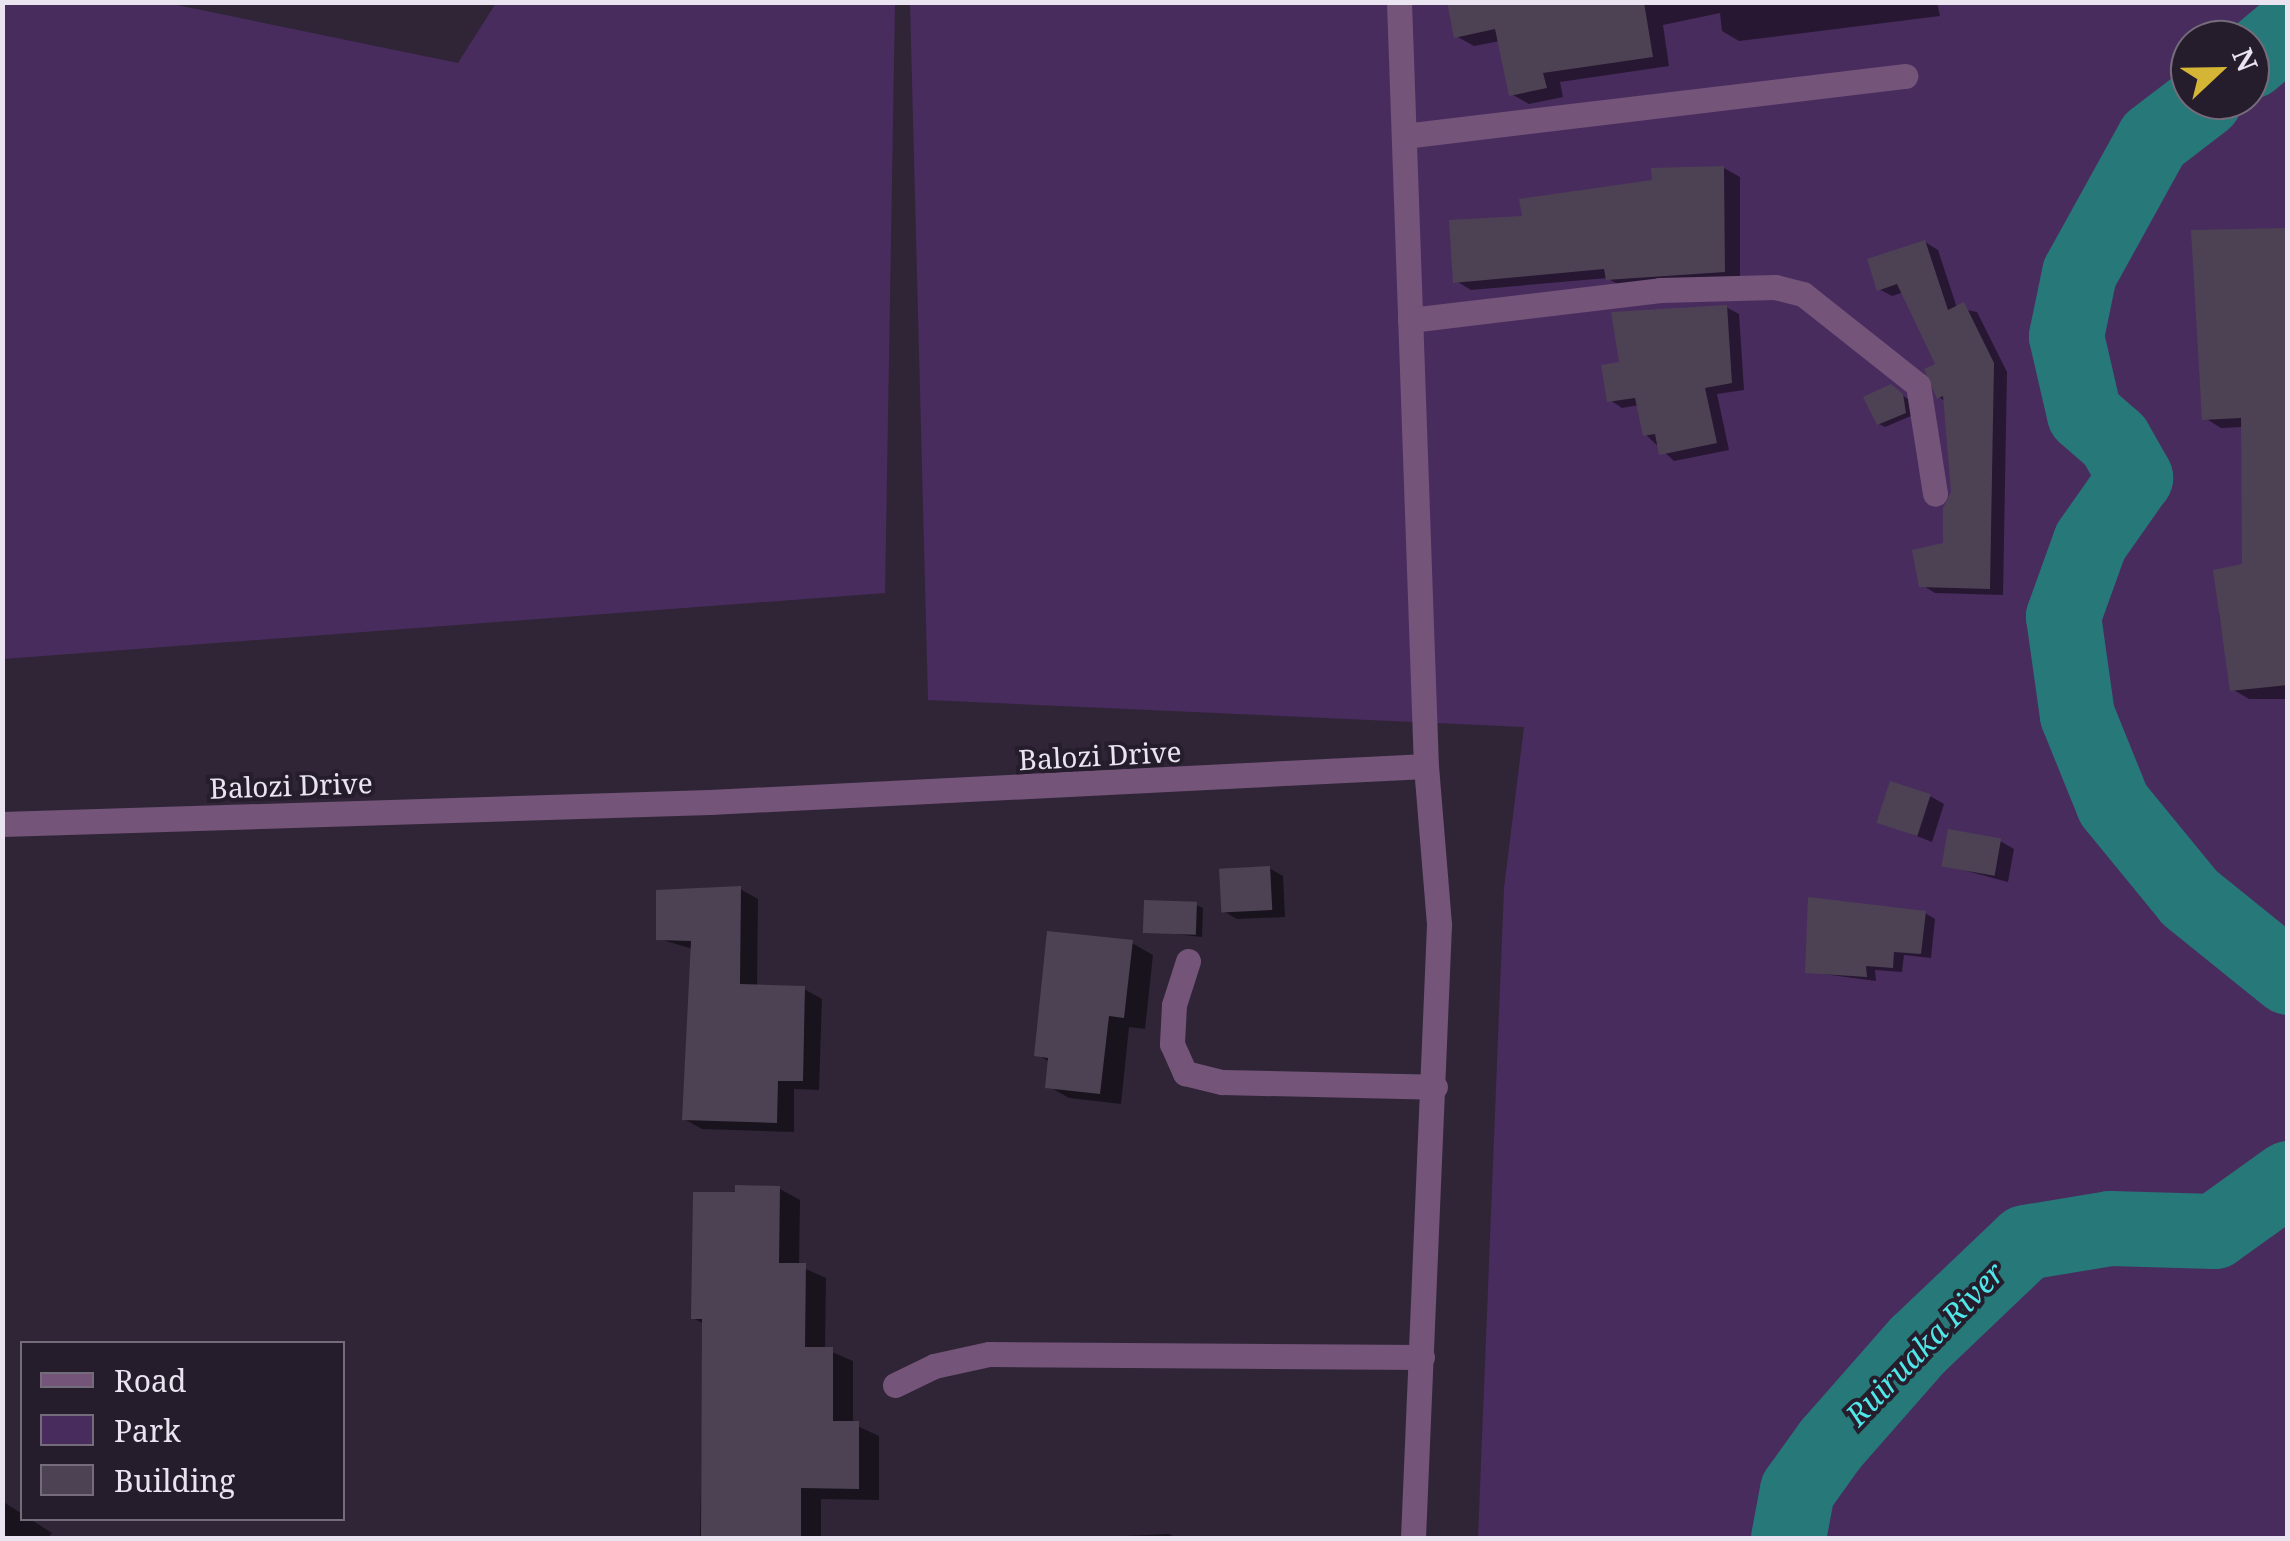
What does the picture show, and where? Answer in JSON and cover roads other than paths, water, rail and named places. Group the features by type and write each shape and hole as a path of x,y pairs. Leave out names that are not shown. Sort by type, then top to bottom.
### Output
{"street":[{"path":"1399,2 1426,766 1439,924 1436,1087 1413,1538"},
{"path":"1404,136 1906,76"},
{"path":"1410,320 1660,290 1775,287 1803,294 1918,385 1935,494"},
{"name":"Balozi Drive","path":"2,824 710,802 1426,766"},
{"path":"1188,961 1174,1005 1172,1044 1185,1073 1222,1082 1436,1087"},
{"path":"896,1386 934,1366 989,1354 1422,1356"}],"waterway":[{"name":"Ruiruaka River","path":"2270,44 2288,29"},
{"name":"Ruiruaka River","path":"2178,120 2153,139 2079,273 2066,336 2084,414 2114,440 2135,477 2090,541 2063,616 2077,715 2113,804 2189,897 2288,977"},
{"name":"Ruiruaka River","path":"1788,1538 1797,1490 1830,1444 1918,1344 2025,1242 2110,1228 2214,1231 2288,1178"}]}
